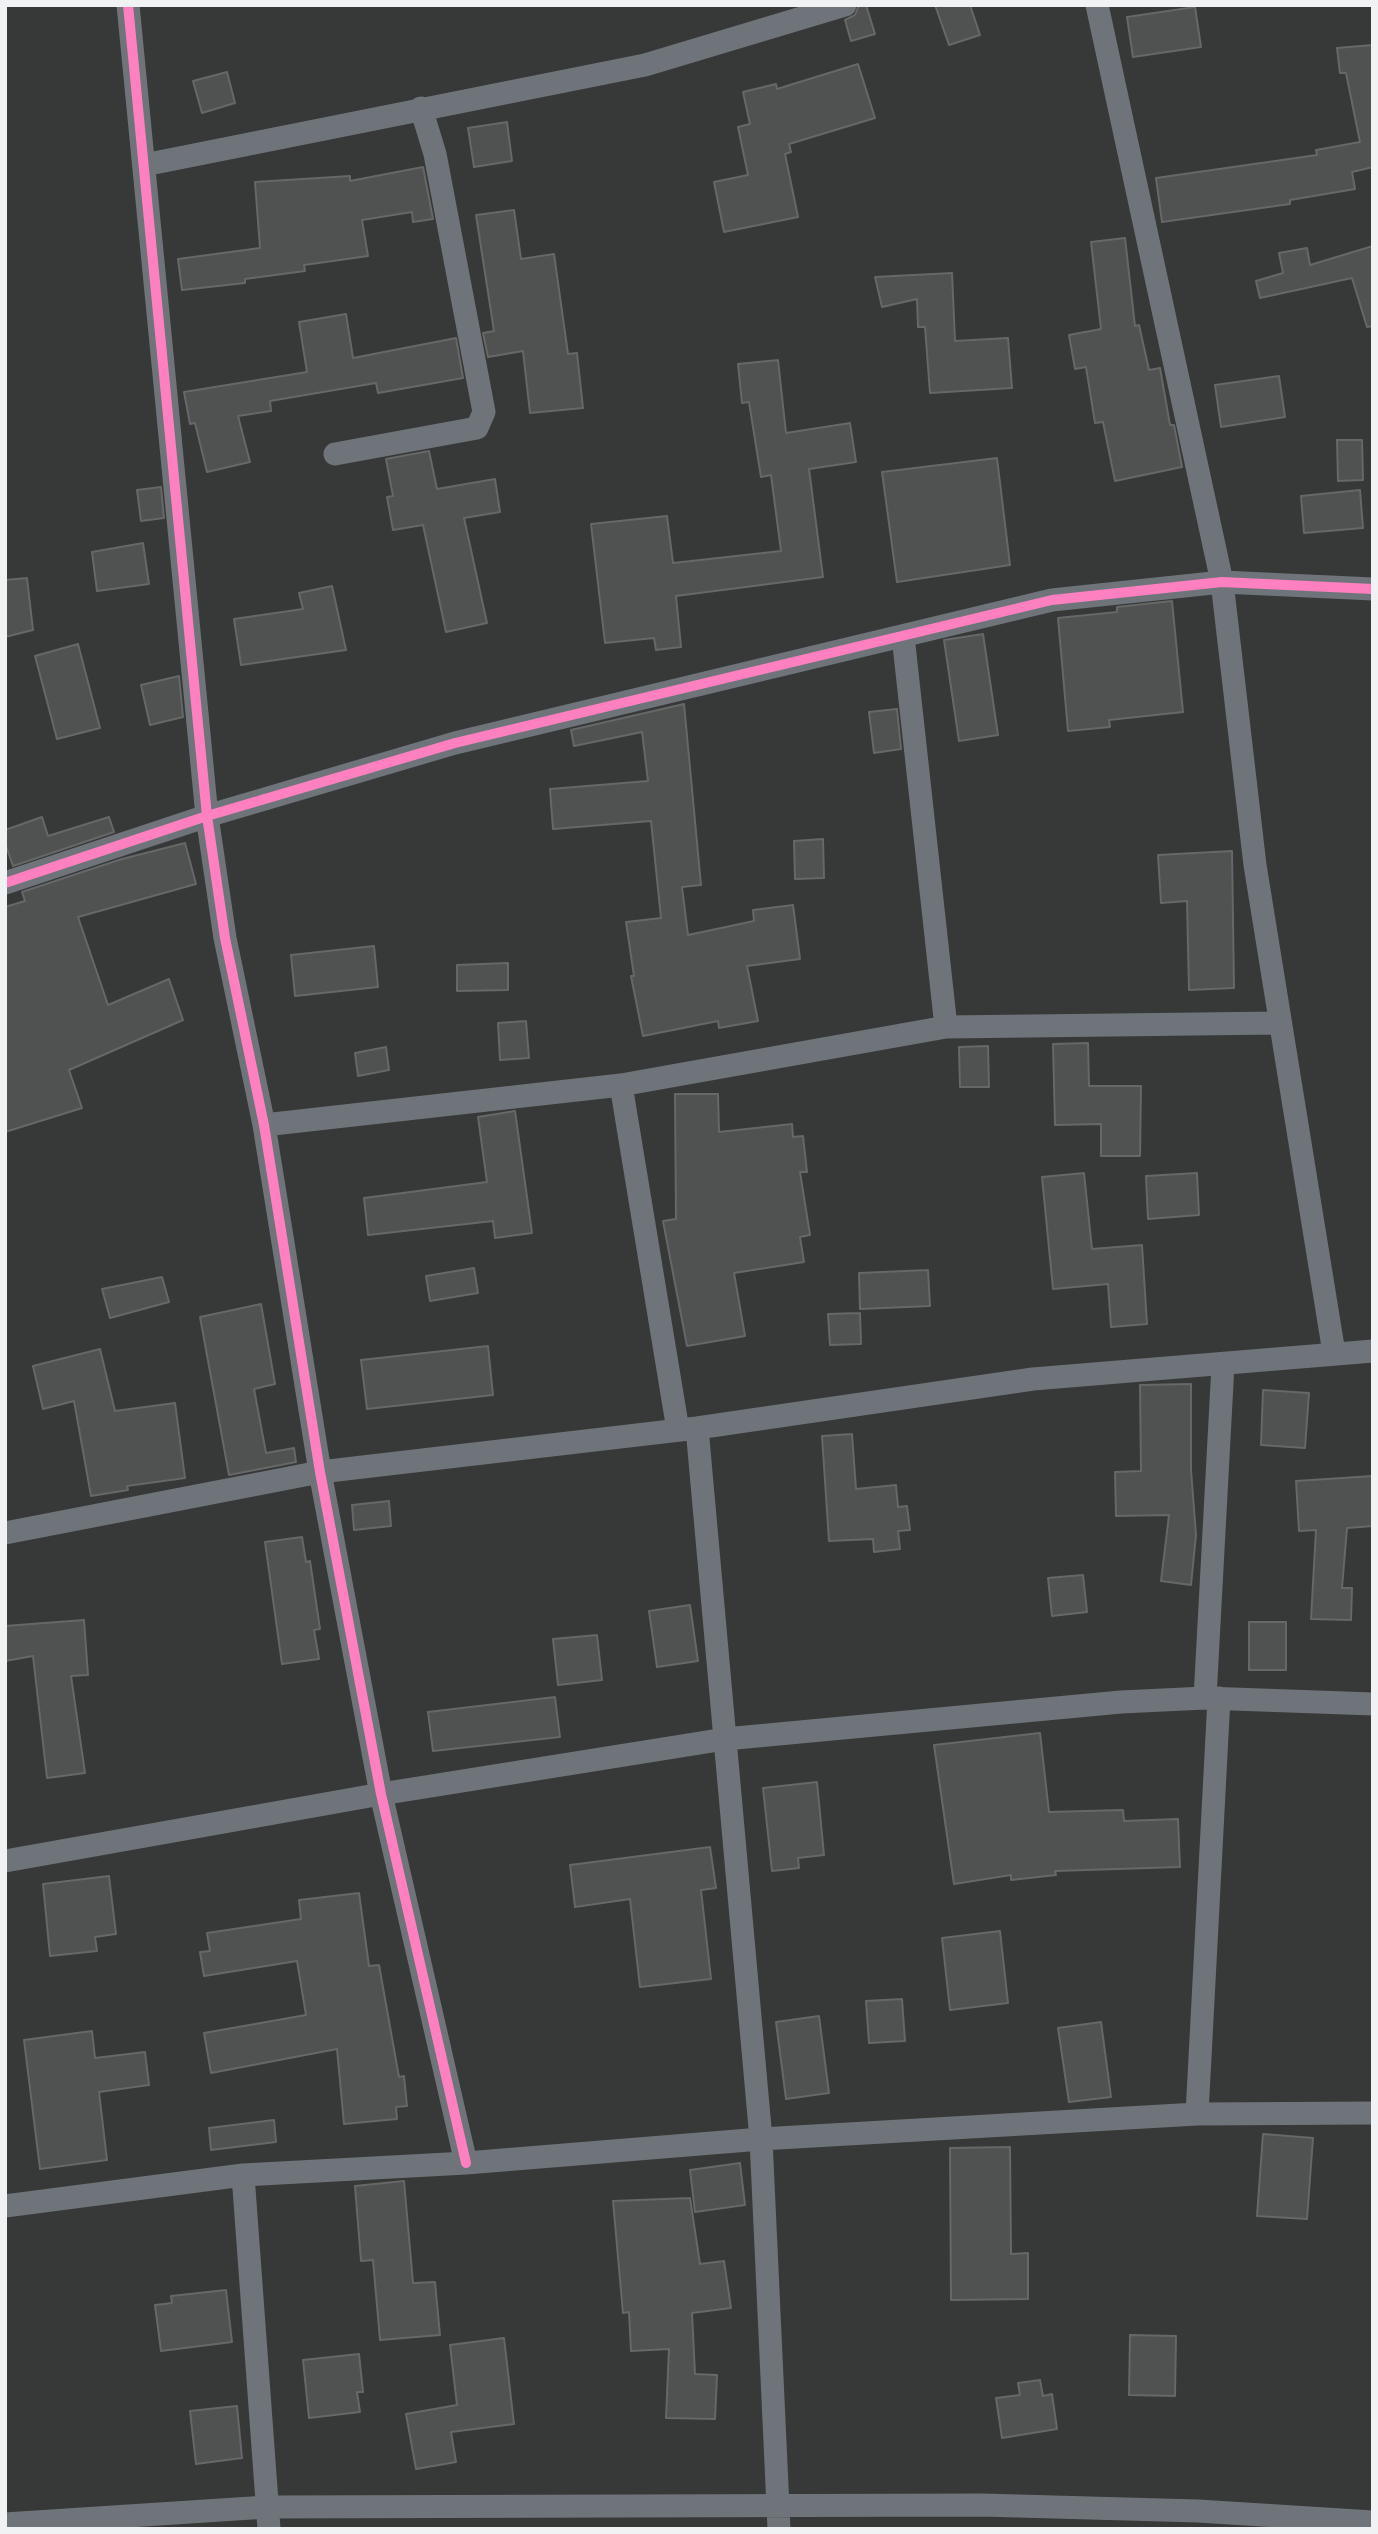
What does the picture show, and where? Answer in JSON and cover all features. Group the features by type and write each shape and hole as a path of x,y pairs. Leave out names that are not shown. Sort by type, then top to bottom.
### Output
{"street":[{"path":"128,5 207,816 225,938 264,1125 320,1472 381,1794 466,2163"},
{"path":"144,165 645,65 845,5"},
{"path":"1097,5 1222,582 1255,864 1334,1353"},
{"path":"335,454 477,428 484,412 435,155 421,108"},
{"path":"5,883 207,816 455,743 1052,600 1222,582 1373,589"},
{"path":"903,636 946,1027"},
{"path":"264,1125 621,1085 946,1027 1279,1023"},
{"path":"621,1085 687,1429 724,1739 761,2139 778,2517"},
{"path":"5,1533 320,1472 687,1429 1033,1379 1373,1352"},
{"path":"1198,2113 1223,1365"},
{"path":"5,1861 381,1794 724,1739 1121,1702 1212,1698 1373,1704"},
{"path":"5,2206 243,2175 466,2163 761,2139 1198,2113 1373,2113"},
{"path":"243,2175 268,2518"},
{"path":"5,2524 268,2518 778,2517 1063,2507 1198,2511 1373,2522"}],"building":[{"path":"859,5 866,5 875,34 851,41 845,20 855,15"},
{"path":"935,5 970,5 980,35 949,45"},
{"path":"1195,7 1201,47 1133,57 1127,17"},
{"path":"1373,45 1373,167 1352,172 1355,189 1290,200 1290,204 1162,222 1156,178 1317,155 1316,150 1360,142 1346,73 1340,73 1337,48"},
{"path":"858,64 875,118 789,144 791,152 785,154 798,217 724,232 714,182 748,175 738,127 750,124 743,92 776,84 777,89"},
{"path":"227,72 235,103 202,113 193,81"},
{"path":"507,122 512,161 474,167 468,128"},
{"path":"423,167 433,219 413,222 412,212 362,220 368,256 304,265 305,271 245,279 245,283 182,290 178,259 260,248 255,182 350,176 350,181"},
{"path":"514,210 521,259 554,254 568,354 577,353 583,408 530,413 523,351 488,357 483,333 494,331 476,215"},
{"path":"1125,238 1135,326 1139,325 1149,370 1160,368 1170,425 1174,425 1182,467 1115,481 1103,422 1095,423 1086,367 1075,369 1069,335 1101,329 1091,242"},
{"path":"1373,246 1373,326 1367,327 1352,278 1260,298 1256,281 1283,273 1279,253 1307,248 1310,265"},
{"path":"952,273 955,341 1008,338 1012,388 930,393 925,327 918,327 917,299 882,307 875,277"},
{"path":"346,314 353,358 456,338 463,378 378,393 376,383 270,401 271,411 238,416 250,462 207,472 195,423 190,424 184,392 307,372 299,322"},
{"path":"778,360 786,433 850,423 856,462 809,469 823,577 676,596 681,647 656,650 654,638 605,643 591,524 667,516 673,563 781,551 771,475 761,477 749,402 742,403 738,364"},
{"path":"1279,376 1285,417 1221,427 1215,385"},
{"path":"1337,440 1362,440 1363,480 1338,481"},
{"path":"429,451 437,489 495,479 500,512 464,518 487,623 446,632 423,525 393,530 387,497 393,496 386,459"},
{"path":"997,458 1010,565 897,582 882,472"},
{"path":"161,487 164,518 141,521 137,490"},
{"path":"1360,490 1363,528 1304,533 1301,496"},
{"path":"143,543 149,584 97,591 92,552"},
{"path":"27,578 33,630 5,637 5,580"},
{"path":"332,586 346,650 241,665 234,619 303,609 299,593"},
{"path":"1172,601 1183,712 1109,720 1110,727 1068,731 1058,618 1117,612 1117,607"},
{"path":"983,634 998,735 959,741 944,640"},
{"path":"78,644 100,728 57,739 35,656"},
{"path":"179,676 183,717 150,725 141,685"},
{"path":"684,704 701,885 682,887 688,935 754,921 753,910 793,905 800,959 747,966 758,1021 719,1028 718,1021 643,1036 631,976 634,976 626,922 661,918 651,821 553,829 550,789 648,781 642,732 574,746 571,730"},
{"path":"897,709 901,749 874,753 869,712"},
{"path":"42,817 48,836 109,817 114,832 13,866 5,843 5,830"},
{"path":"823,839 824,878 795,879 794,841"},
{"path":"185,843 196,884 78,917 108,1005 169,979 183,1020 69,1070 82,1108 5,1132 5,907 25,901 22,892 122,859"},
{"path":"1232,851 1234,988 1189,990 1187,901 1161,903 1158,855"},
{"path":"374,946 378,987 295,996 291,955"},
{"path":"508,963 508,990 457,991 457,965"},
{"path":"526,1021 529,1058 500,1060 498,1023"},
{"path":"1088,1043 1089,1086 1141,1086 1140,1156 1101,1156 1101,1124 1055,1125 1053,1044"},
{"path":"988,1046 989,1087 960,1087 959,1047"},
{"path":"386,1047 389,1070 358,1076 355,1053"},
{"path":"675,1094 718,1094 719,1132 792,1124 793,1137 803,1136 807,1172 800,1172 810,1235 800,1237 804,1262 734,1273 745,1336 687,1346 663,1221 676,1219"},
{"path":"515,1111 532,1233 495,1238 493,1221 368,1235 364,1198 487,1182 478,1117"},
{"path":"1084,1173 1092,1249 1142,1245 1147,1324 1111,1327 1108,1284 1053,1289 1042,1177"},
{"path":"1197,1173 1199,1215 1148,1219 1146,1176"},
{"path":"474,1268 478,1293 430,1301 426,1276"},
{"path":"928,1270 930,1306 860,1309 859,1273"},
{"path":"162,1277 169,1302 110,1318 102,1289"},
{"path":"261,1304 275,1384 254,1389 266,1453 294,1448 296,1462 229,1475 200,1317"},
{"path":"860,1313 861,1344 830,1345 828,1314"},
{"path":"488,1346 493,1395 367,1409 361,1360"},
{"path":"100,1349 115,1411 175,1403 185,1478 127,1486 128,1490 91,1496 74,1401 43,1409 33,1366"},
{"path":"1191,1384 1191,1470 1196,1535 1191,1585 1161,1581 1169,1515 1116,1516 1115,1472 1141,1471 1140,1385"},
{"path":"1263,1390 1309,1393 1305,1448 1261,1445"},
{"path":"852,1434 856,1489 896,1485 898,1507 907,1506 910,1530 898,1531 900,1549 874,1552 873,1539 829,1541 822,1436"},
{"path":"1373,1476 1373,1526 1347,1528 1342,1588 1352,1588 1351,1620 1311,1619 1316,1530 1299,1531 1296,1481"},
{"path":"389,1501 391,1526 354,1530 352,1505"},
{"path":"302,1537 306,1562 310,1561 320,1629 314,1630 319,1659 282,1664 265,1542"},
{"path":"1083,1575 1087,1612 1052,1616 1048,1578"},
{"path":"690,1605 698,1661 657,1667 649,1611"},
{"path":"84,1620 88,1675 71,1676 85,1773 47,1778 33,1656 5,1661 5,1626"},
{"path":"1249,1622 1286,1622 1286,1670 1249,1670"},
{"path":"597,1635 602,1680 558,1685 553,1639"},
{"path":"555,1697 560,1737 433,1751 428,1712"},
{"path":"1040,1733 1049,1812 1123,1810 1124,1821 1178,1819 1180,1867 1055,1871 1056,1875 1011,1880 1011,1875 954,1884 934,1745"},
{"path":"817,1782 824,1855 798,1858 799,1868 772,1871 763,1788"},
{"path":"710,1847 716,1888 701,1890 711,1979 640,1987 630,1899 575,1907 570,1865"},
{"path":"109,1876 116,1934 95,1937 97,1951 50,1956 43,1884"},
{"path":"359,1893 369,1966 379,1965 399,2077 404,2076 407,2106 396,2107 397,2119 344,2124 337,2049 211,2073 204,2033 306,2015 297,1961 204,1976 200,1952 210,1951 207,1933 301,1919 299,1900"},
{"path":"1000,1931 1008,2003 950,2010 942,1938"},
{"path":"902,1999 905,2041 869,2043 866,2001"},
{"path":"819,2016 829,2093 786,2099 776,2022"},
{"path":"1101,2022 1111,2097 1069,2102 1058,2028"},
{"path":"92,2031 95,2058 145,2052 149,2085 99,2092 107,2160 40,2169 24,2040"},
{"path":"274,2120 276,2142 211,2150 209,2128"},
{"path":"1263,2134 1313,2138 1307,2219 1257,2216"},
{"path":"1010,2147 1011,2254 1028,2253 1028,2299 951,2300 950,2148"},
{"path":"740,2163 745,2205 695,2212 690,2170"},
{"path":"404,2181 413,2283 435,2282 440,2335 380,2340 373,2260 361,2261 355,2186"},
{"path":"690,2198 700,2264 724,2261 731,2308 692,2313 695,2374 717,2375 715,2419 666,2418 669,2349 631,2351 629,2312 623,2313 613,2201"},
{"path":"226,2290 232,2342 161,2351 155,2305 172,2303 171,2296"},
{"path":"1130,2335 1176,2336 1175,2396 1129,2395"},
{"path":"504,2338 514,2424 451,2432 456,2462 416,2469 406,2414 457,2405 450,2345"},
{"path":"359,2354 363,2392 357,2392 360,2412 309,2418 303,2360"},
{"path":"1040,2380 1043,2396 1052,2394 1057,2429 1002,2438 996,2398 1020,2395 1018,2383"},
{"path":"237,2406 242,2458 196,2464 190,2411"}],"cycle path":[{"path":"128,5 207,816 225,938 264,1125 320,1472 381,1794 466,2163"},
{"path":"5,883 207,816 455,743 1052,600 1222,582 1373,589"}]}
